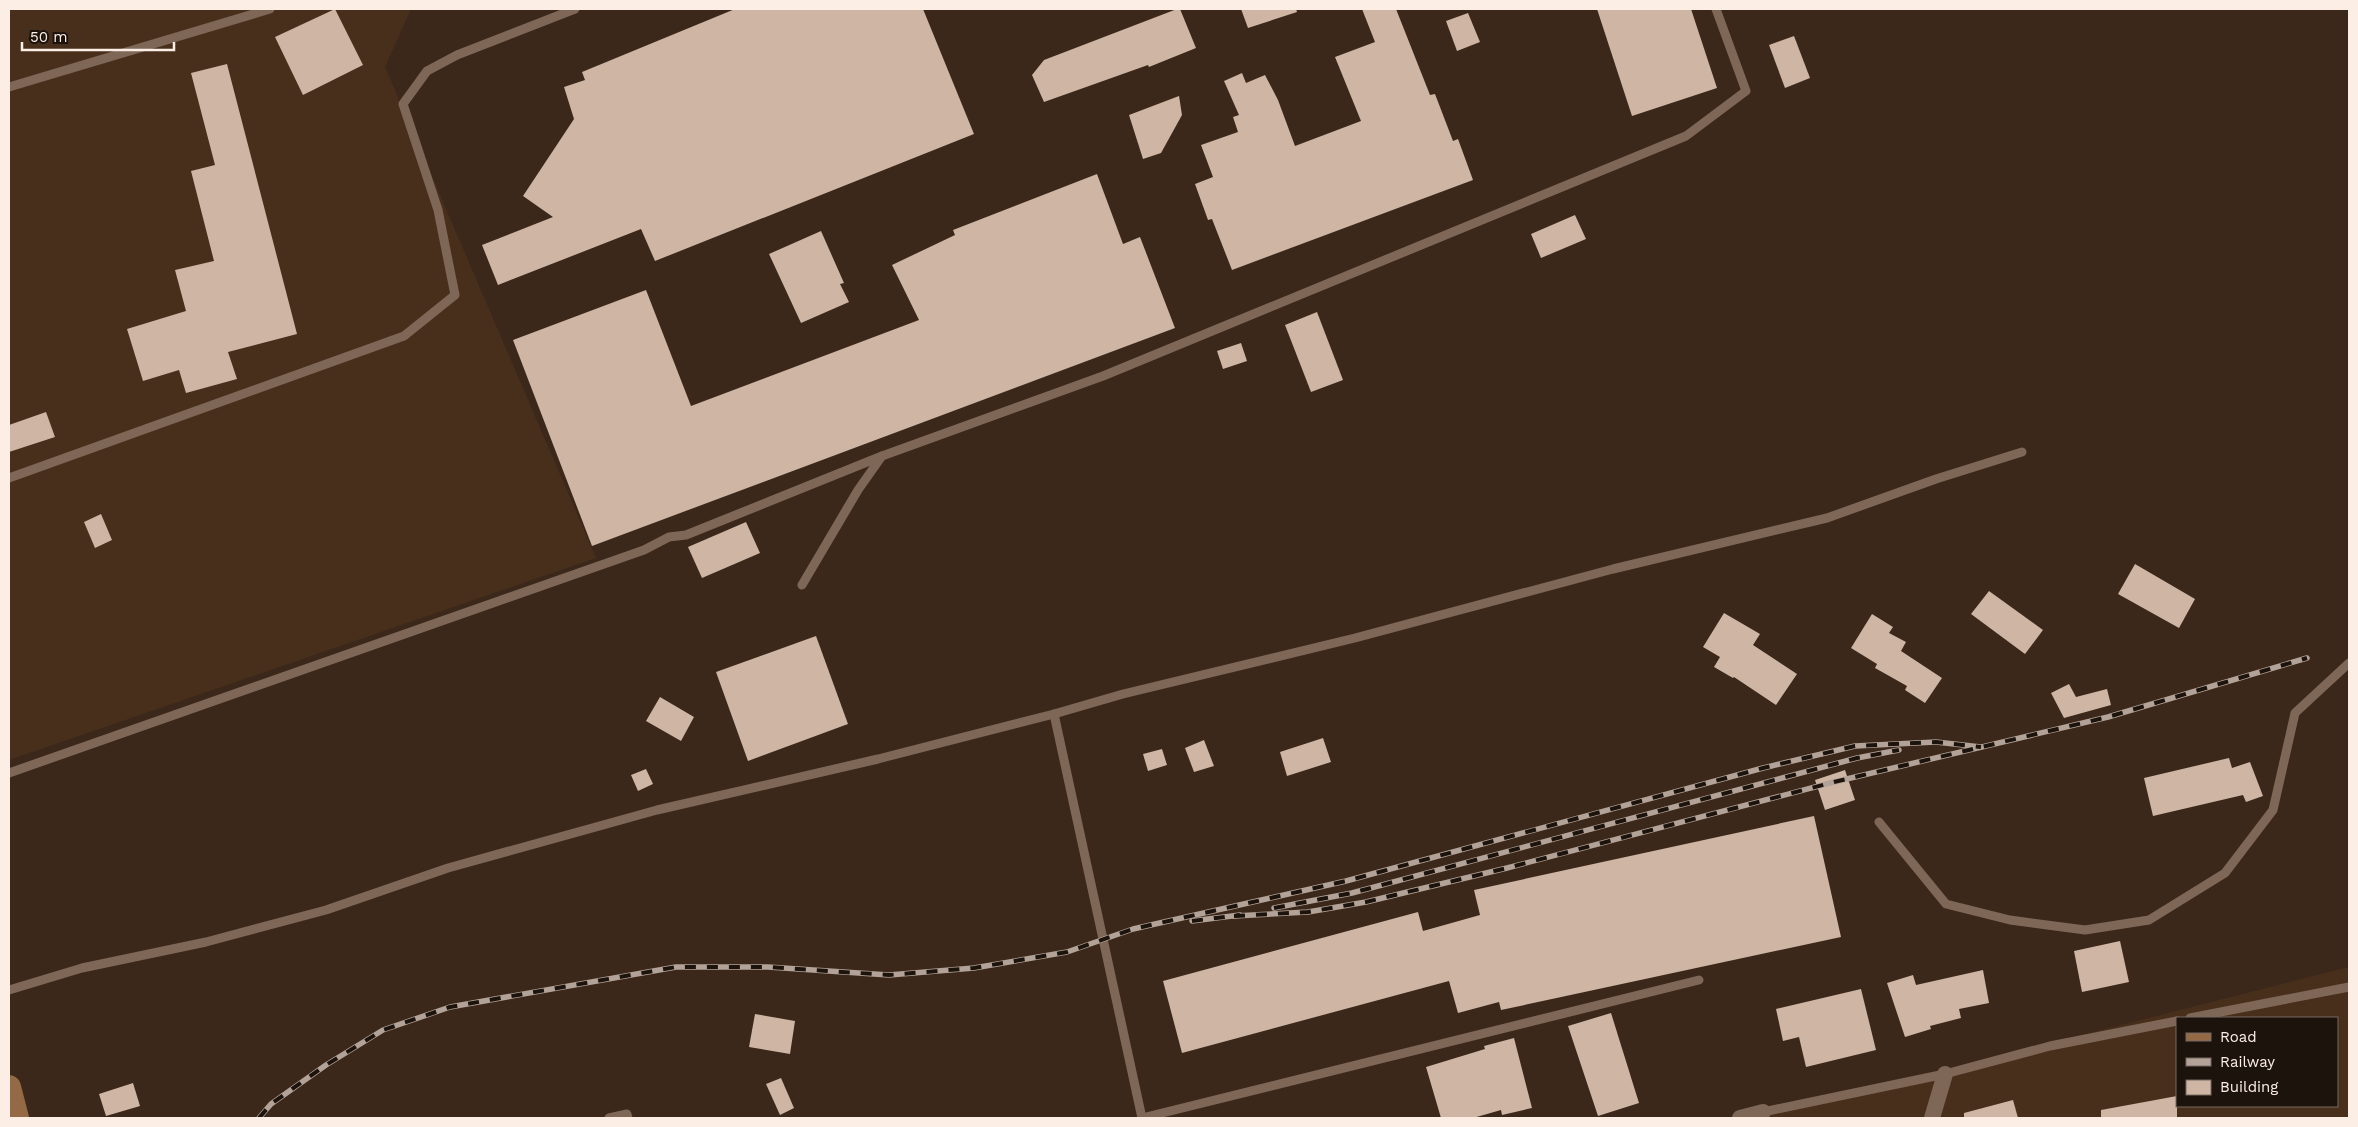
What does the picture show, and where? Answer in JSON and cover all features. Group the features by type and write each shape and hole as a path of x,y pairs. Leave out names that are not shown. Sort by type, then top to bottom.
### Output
{"main road":[{"path":"9,1087 17,1118"}],"street":[{"path":"1932,1118 1945,1074"},
{"path":"1740,1118 1763,1112"}],"lane":[{"path":"9,87 270,9"},
{"path":"9,478 404,336 455,295 438,210 403,104 427,71 457,55 575,9"},
{"path":"9,773 635,553 669,537 686,535 882,456 1112,372 1686,136 1746,92 1716,9"},
{"path":"9,990 82,968 206,942 326,910 448,868 657,810 878,759 1054,714 1123,694 1355,638 1613,569 1827,518 1936,479 2022,452"},
{"path":"802,585 858,490 882,456"},
{"path":"1879,822 1946,904 2010,920 2085,930 2150,920 2225,873 2273,810 2295,714 2349,663"},
{"path":"1054,714 1142,1118 1699,980"},
{"path":"2195,1017 2349,987"},
{"path":"1763,1112 1945,1074 2050,1046 2176,1021"},
{"path":"609,1118 627,1114 628,1118"}],"shaded area":[{"path":"9,9 411,9 385,67 596,558 9,760"},
{"path":"2349,967 2349,1118 1757,1118"}],"building":[{"path":"335,9 363,65 303,95 275,37"},
{"path":"735,9 923,9 974,134 655,261 641,229 498,285 482,245 553,217 523,196 574,119 564,87 585,80 582,72"},
{"path":"1180,9 1196,48 1149,67 1148,65 1044,102 1032,75 1044,60"},
{"path":"1241,9 1296,9 1297,12 1248,28"},
{"path":"1362,9 1396,9 1430,95 1435,94 1453,141 1458,139 1473,180 1232,270 1212,219 1208,220 1195,184 1213,177 1201,145 1238,132 1233,117 1239,115 1224,81 1242,73 1246,83 1265,75 1278,100 1295,146 1361,121 1335,57 1375,42"},
{"path":"1597,9 1691,9 1717,88 1632,116"},
{"path":"1468,13 1480,42 1457,51 1446,21"},
{"path":"1794,36 1810,78 1785,88 1769,45"},
{"path":"227,64 297,334 228,352 237,379 186,393 179,370 143,381 127,329 186,311 175,270 214,261 191,171 215,165 191,73"},
{"path":"1179,96 1182,115 1161,153 1143,159 1129,115"},
{"path":"1097,174 1123,244 1140,237 1175,328 592,546 513,340 646,290 691,406 919,320 892,265 955,235 953,230"},
{"path":"1575,215 1586,239 1541,258 1531,234"},
{"path":"821,231 844,283 840,284 849,302 801,323 769,254"},
{"path":"1317,312 1343,380 1311,392 1285,325"},
{"path":"1241,343 1247,361 1223,369 1217,351"},
{"path":"46,412 55,437 9,452 9,425"},
{"path":"101,514 112,540 95,548 84,522"},
{"path":"746,522 760,553 702,578 688,547"},
{"path":"2135,564 2195,599 2179,628 2118,594"},
{"path":"1989,591 2043,630 2025,654 1971,614"},
{"path":"1724,613 1760,634 1753,645 1797,674 1776,705 1734,677 1714,667 1720,657 1703,647"},
{"path":"1872,614 1893,627 1889,633 1906,642 1901,651 1942,678 1925,703 1905,690 1907,686 1875,668 1877,664 1851,648"},
{"path":"816,636 848,724 748,761 716,672"},
{"path":"2069,684 2076,697 2107,689 2111,705 2064,718 2051,693"},
{"path":"660,697 694,717 681,741 646,721"},
{"path":"1323,738 1331,762 1287,776 1280,752"},
{"path":"1204,740 1214,766 1194,772 1185,748"},
{"path":"1162,749 1167,765 1148,771 1143,754"},
{"path":"2229,758 2232,768 2250,762 2263,796 2246,802 2243,795 2153,816 2144,778"},
{"path":"646,769 653,784 638,791 631,775"},
{"path":"1845,770 1855,800 1825,810 1815,780"},
{"path":"1814,816 1841,937 1501,1010 1499,1002 1458,1013 1449,981 1182,1053 1163,981 1418,912 1423,931 1480,915 1474,890"},
{"path":"2120,941 2129,982 2082,992 2074,951"},
{"path":"1983,970 1989,1003 1959,1009 1961,1018 1930,1026 1931,1029 1905,1037 1887,983 1913,975 1916,985"},
{"path":"1861,989 1876,1050 1806,1067 1799,1037 1783,1041 1776,1009"},
{"path":"1611,1013 1639,1103 1598,1116 1568,1026"},
{"path":"755,1014 795,1021 790,1054 749,1047"},
{"path":"1514,1038 1532,1108 1502,1115 1501,1110 1473,1118 1441,1118 1426,1067 1485,1049 1484,1046"},
{"path":"781,1078 794,1108 780,1115 766,1084"},
{"path":"133,1083 140,1106 106,1116 99,1094"},
{"path":"2176,1096 2177,1118 2101,1118 2101,1110"},
{"path":"2013,1100 2018,1118 1964,1118 1964,1113"}],"railway":[{"path":"1234,916 1308,912 1366,902 1507,868 1834,782 2108,717 2307,658"},
{"path":"259,1118 271,1104 326,1065 383,1030 450,1007 676,967 768,967 889,975 974,968 1067,952 1133,929 1346,881 1763,768 1855,746 1936,742 1981,747"},
{"path":"1274,908 1352,893 1857,758 1899,750"},
{"path":"1192,921 1240,915"}]}
